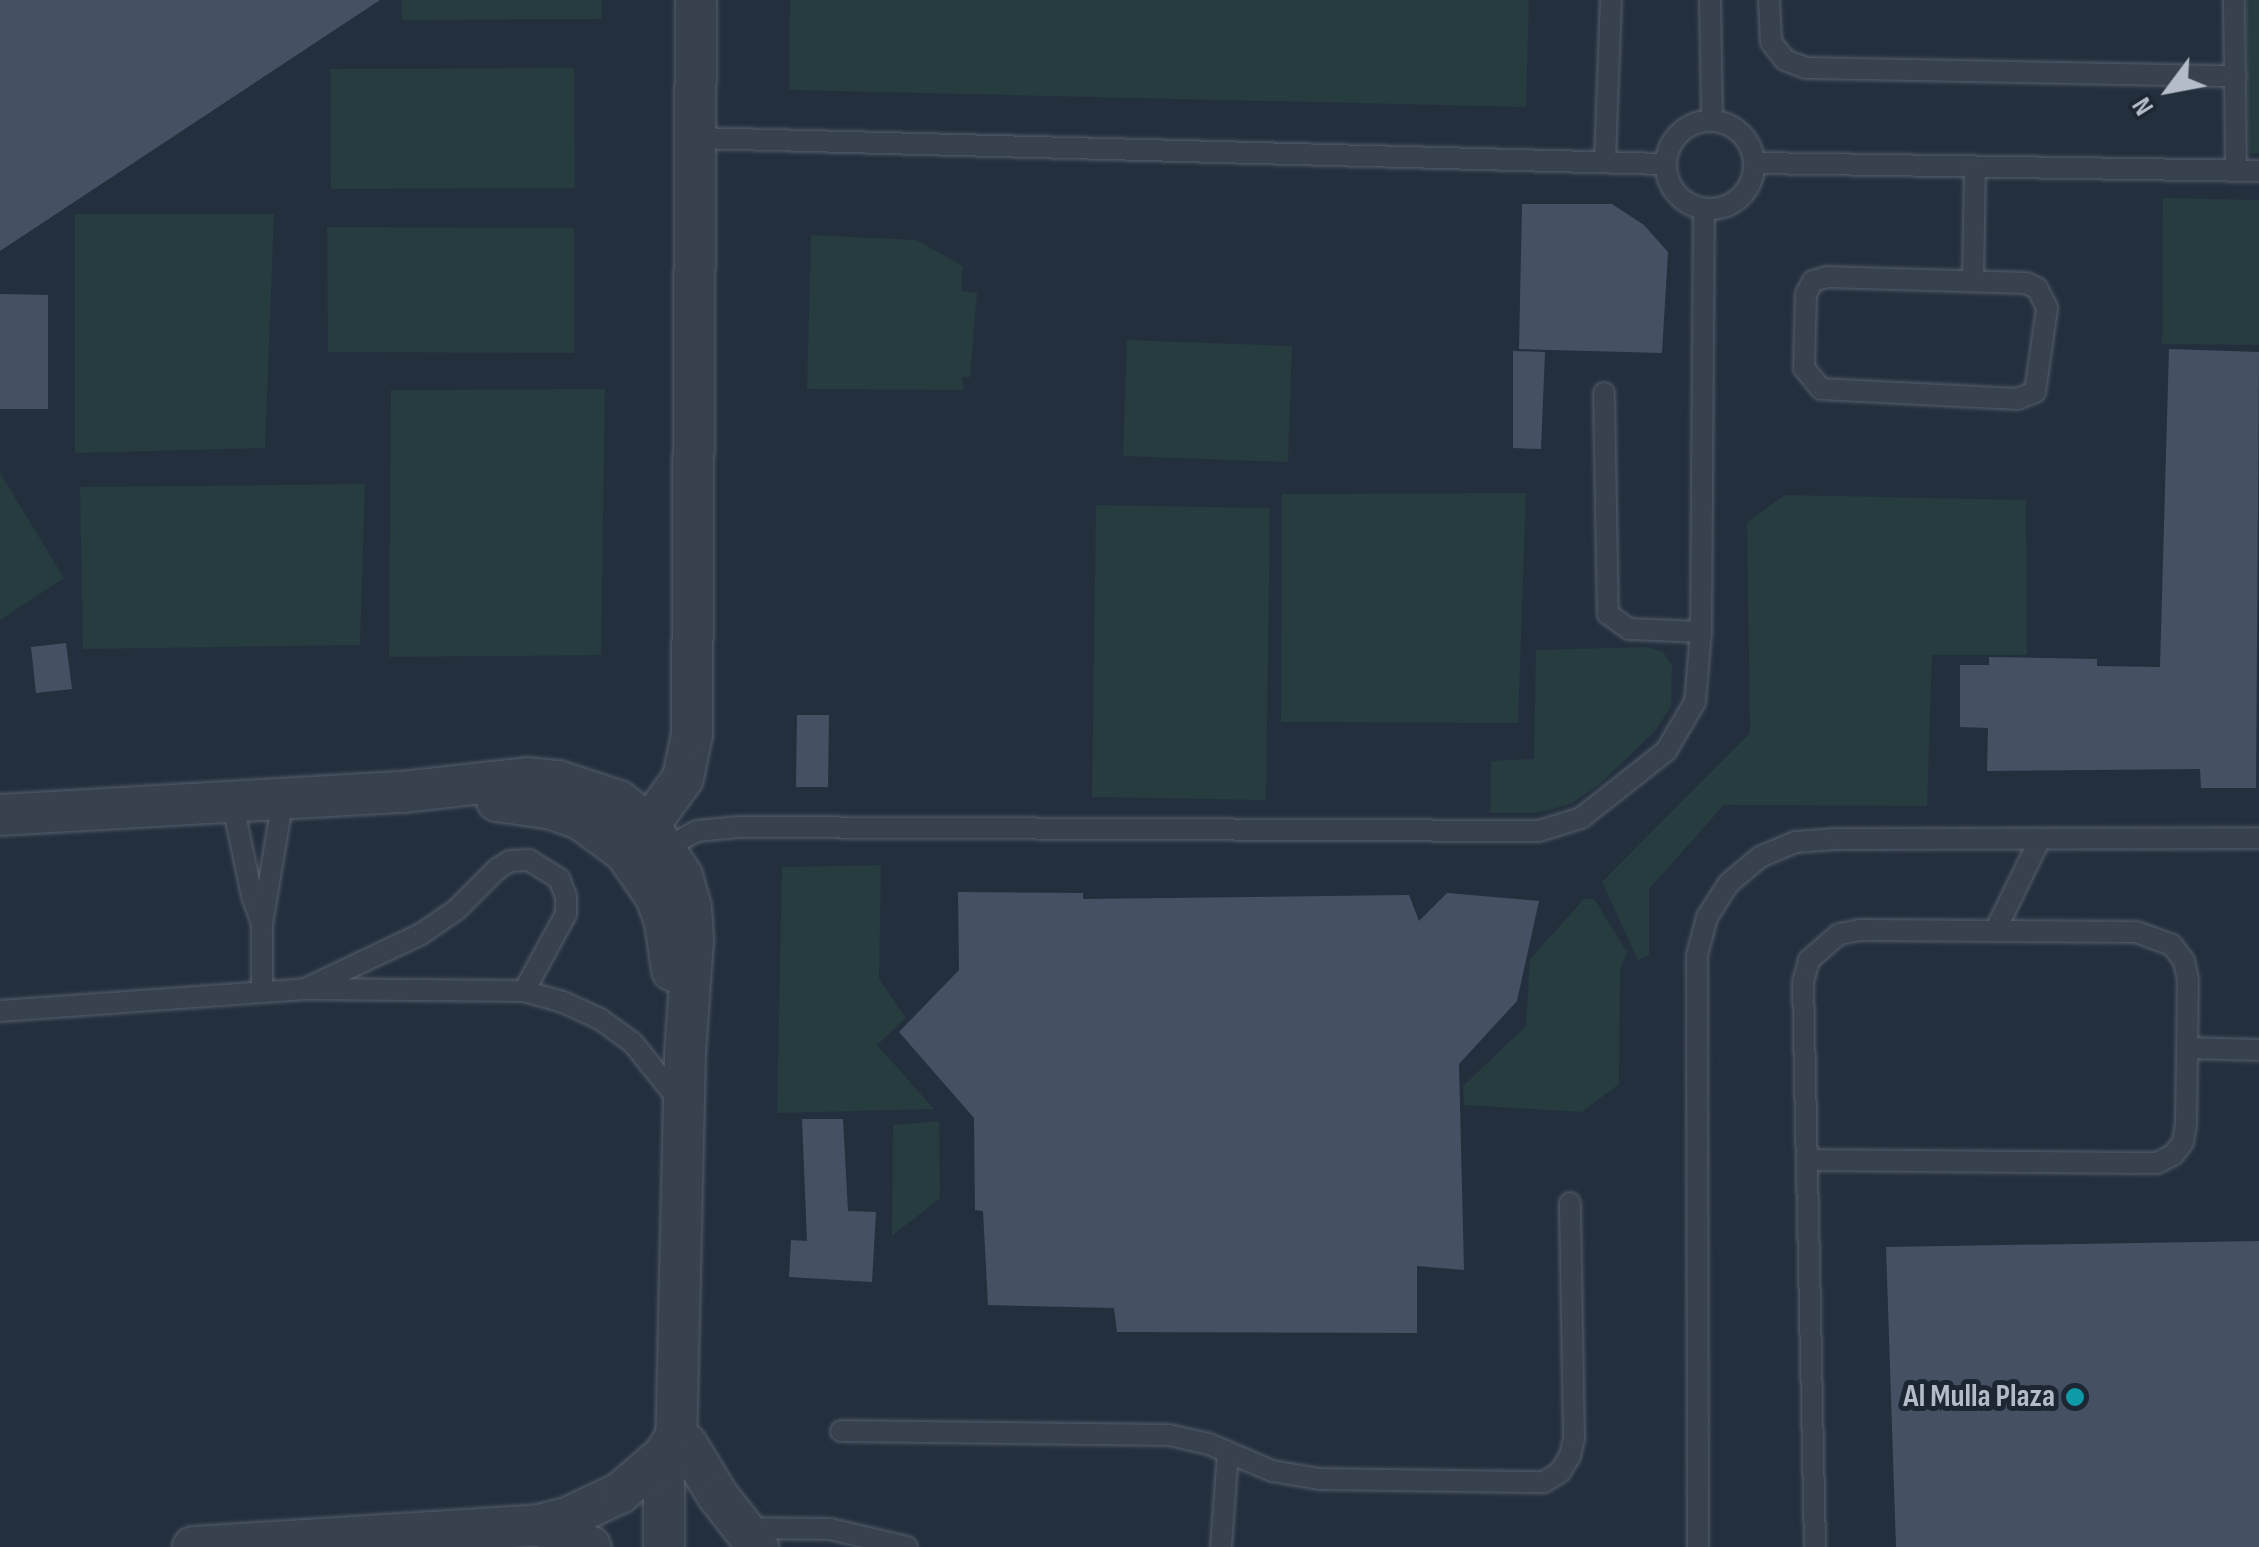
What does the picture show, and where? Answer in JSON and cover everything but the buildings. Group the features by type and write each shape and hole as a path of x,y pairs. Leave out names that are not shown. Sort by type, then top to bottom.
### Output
{"street":[{"path":"658,836 683,778 692,734 696,0"},
{"path":"0,815 403,792 496,780 558,782 620,801 658,836 691,908 692,978 685,1054 664,1547"},
{"path":"403,792 552,809 605,834 625,852 642,872 665,922 685,1054"},
{"path":"193,1547 539,1525 568,1518 620,1493 670,1446 688,1444 749,1538"},
{"path":"539,1525 591,1547"}],"lane":[{"path":"1605,161 1611,0"},
{"path":"1710,0 1712,120"},
{"path":"1769,0 1771,42 1785,60 1806,68 2236,76"},
{"path":"2234,0 2236,170"},
{"path":"1712,120 1733,126 1748,142 1754,164 1751,183 1740,198 1723,208 1704,209 1676,194 1665,164 1680,132 1694,123 1712,120"},
{"path":"697,138 1665,164"},
{"path":"1754,164 2259,171"},
{"path":"1974,281 1975,168"},
{"path":"658,836 740,826 1553,829 1593,810 1678,736 1695,702 1701,632 1704,209"},
{"path":"1827,277 1974,281 2026,282 2045,296 2039,382 2027,398 1830,390 1807,377 1806,294 1814,281 1827,277"},
{"path":"1604,393 1608,614 1629,629 1701,632"},
{"path":"262,991 262,924 274,871 282,799"},
{"path":"232,801 252,896 262,924"},
{"path":"1698,1547 1697,955 1707,917 1729,883 1760,858 1796,842 2259,838"},
{"path":"1995,931 2040,840"},
{"path":"305,989 422,934 456,910 497,869 510,861 528,860 546,866 559,879 566,896 566,914 524,991"},
{"path":"1807,1160 2157,1163 2172,1155 2183,1142 2188,980 2184,961 2172,945 2136,932 1860,930 1830,939 1809,960 1804,982 1807,1160 1815,1547"},
{"path":"0,1011 305,989 524,991 564,1002 600,1019 633,1043 662,1073 684,1108"},
{"path":"2187,1048 2259,1050"},
{"path":"841,1431 1169,1435 1228,1452 1272,1471 1320,1479 1544,1482 1560,1472 1570,1456 1574,1438 1570,1204"},
{"path":"1221,1547 1228,1452"},
{"path":"749,1538 830,1529 907,1547"}],"green space":[{"path":"402,0 602,0 602,19 402,20"},
{"path":"790,0 1529,0 1526,107 789,90"},
{"path":"2246,0 2259,0 2259,153 2249,154"},
{"path":"574,68 575,188 331,189 330,69"},
{"path":"2163,198 2259,200 2259,345 2162,344"},
{"path":"75,214 274,214 265,448 75,453"},
{"path":"327,227 574,228 574,353 328,352"},
{"path":"811,235 916,240 963,266 961,291 977,293 970,377 962,378 964,390 807,389"},
{"path":"1127,340 1292,346 1288,462 1123,456"},
{"path":"605,389 601,655 389,657 391,390"},
{"path":"0,473 64,578 0,620"},
{"path":"365,484 360,645 83,649 80,487"},
{"path":"1526,493 1518,723 1281,722 1282,494"},
{"path":"1785,495 2026,500 2027,655 1932,655 1927,806 1724,805 1649,889 1649,955 1638,960 1602,882 1750,733 1747,522"},
{"path":"1096,505 1270,508 1266,800 1092,797"},
{"path":"1647,647 1663,652 1672,665 1671,707 1655,731 1600,784 1571,804 1537,813 1490,813 1491,761 1534,759 1536,650"},
{"path":"881,865 879,979 906,1018 877,1045 934,1109 777,1113 782,867"},
{"path":"1584,899 1594,899 1627,952 1620,970 1619,1084 1582,1112 1464,1105 1463,1086 1526,1026 1530,959"},
{"path":"939,1121 940,1198 892,1236 893,1125"}],"place":[{"name":"Al Mulla Plaza","path":"2075,1397"}]}
